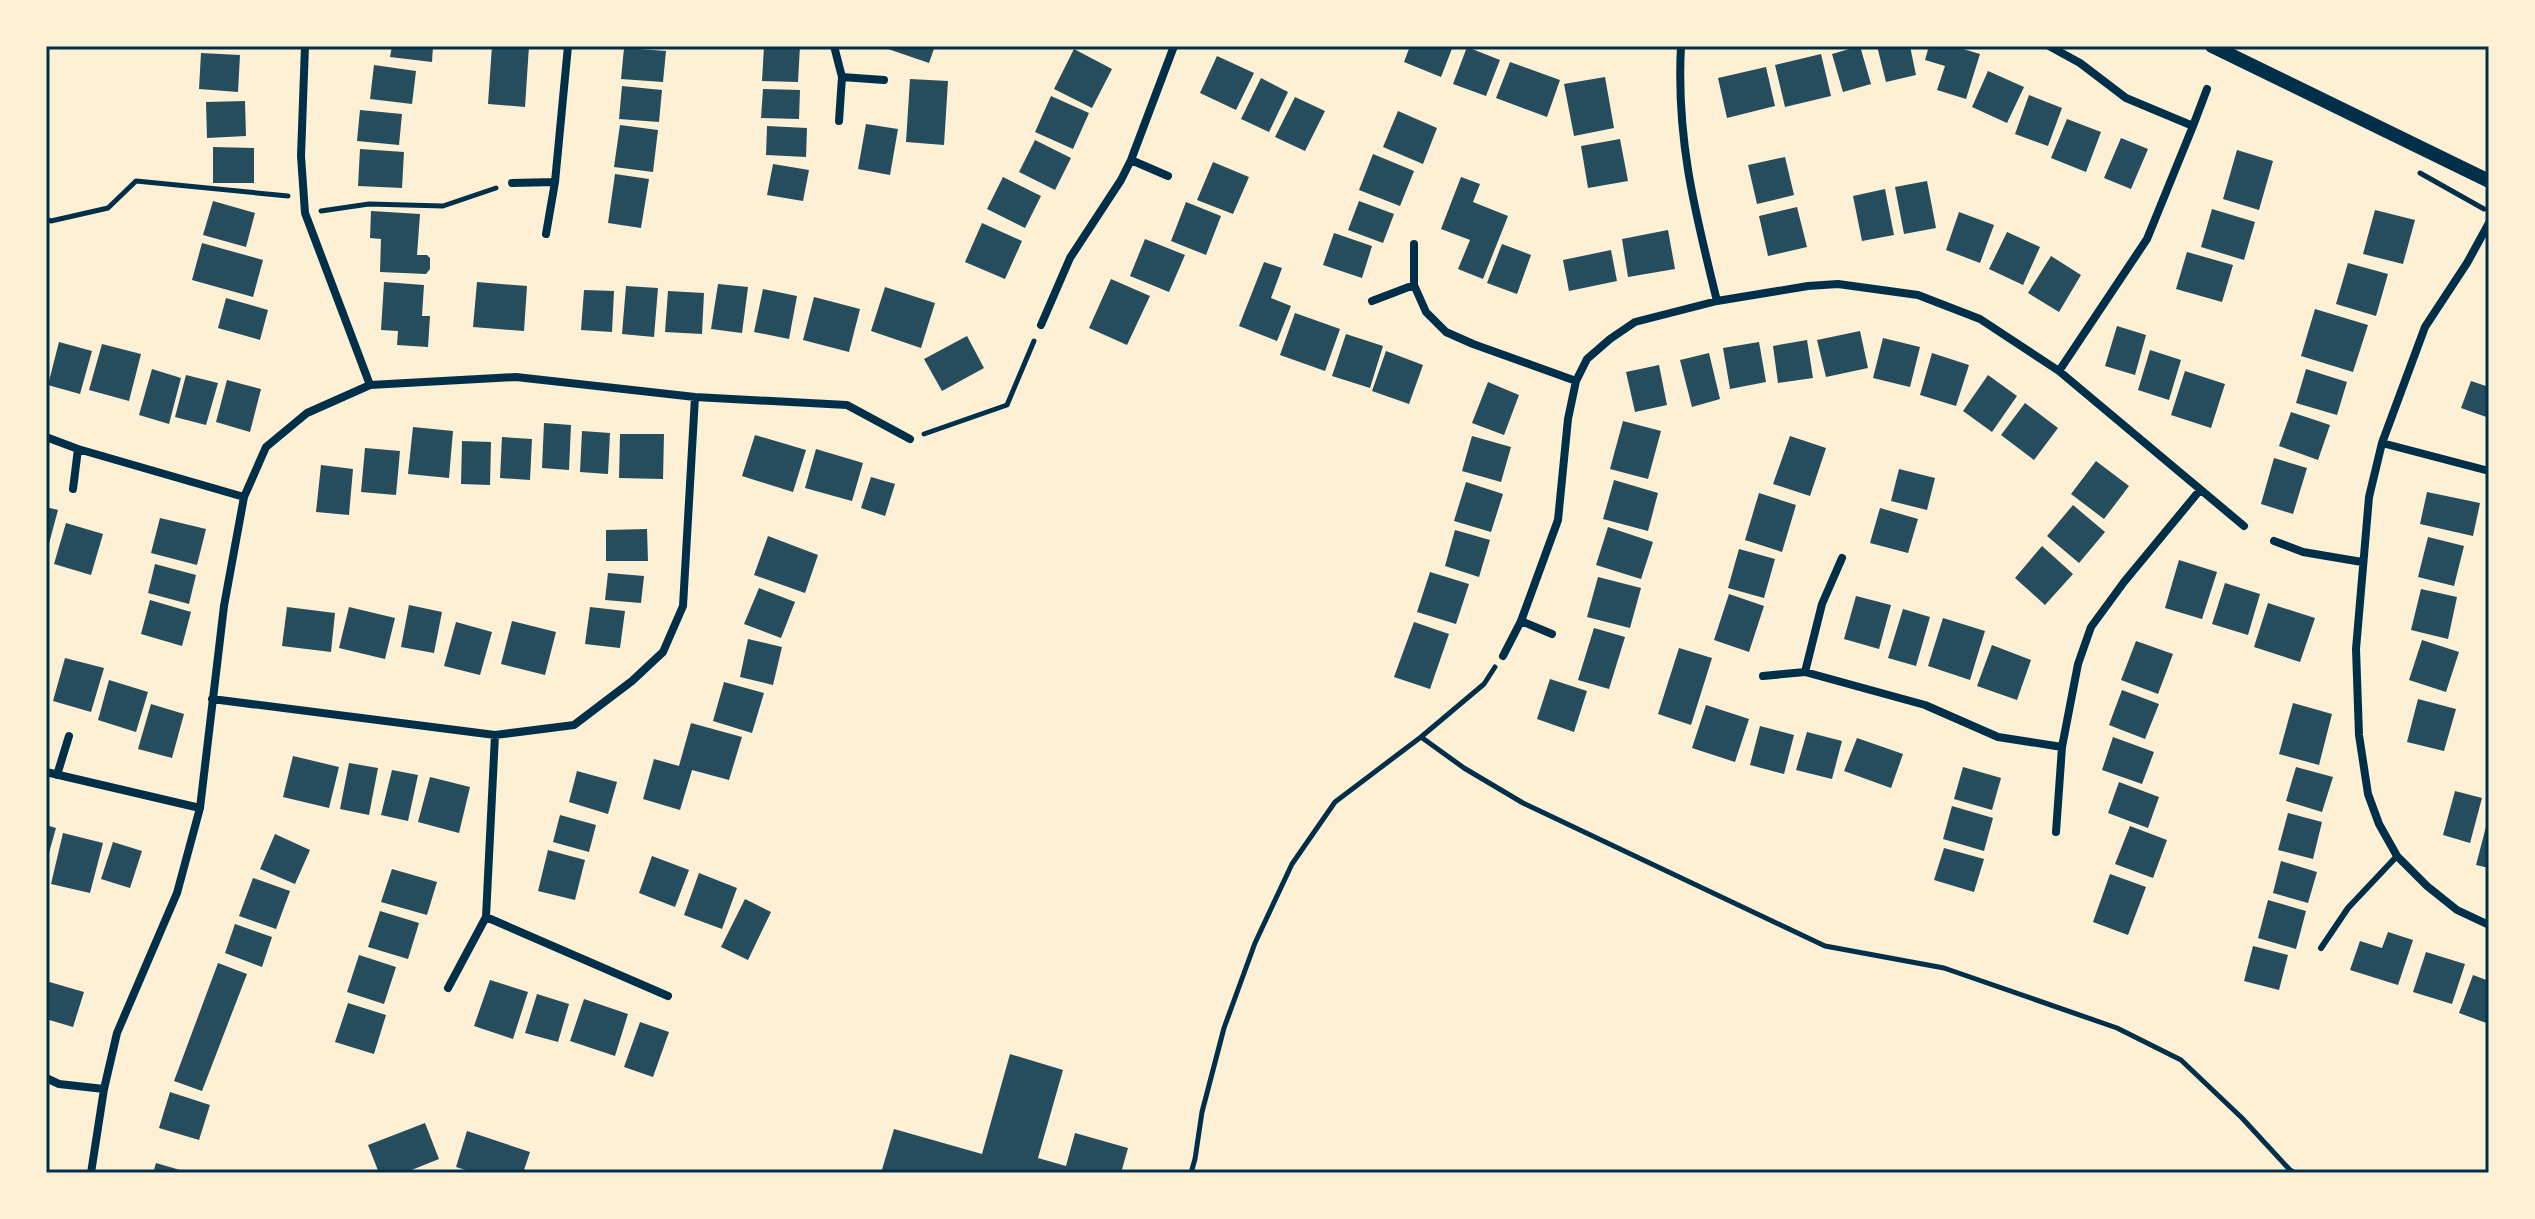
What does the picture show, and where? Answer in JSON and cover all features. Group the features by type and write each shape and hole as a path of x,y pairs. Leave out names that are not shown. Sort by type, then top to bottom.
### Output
{"street":[{"path":"305,46 301,156 305,213 370,385"},
{"path":"546,234 555,182 568,46"},
{"path":"834,46 842,77 839,121"},
{"path":"1041,325 1070,258 1131,160 1174,46"},
{"path":"1680,46 1679,92 1686,169 1717,301"},
{"path":"2049,46 2080,63 2126,98 2193,126"},
{"path":"2212,46 2489,181"},
{"path":"842,77 884,80"},
{"path":"2059,371 2147,239 2207,89"},
{"path":"1131,160 1168,176"},
{"path":"512,183 555,182"},
{"path":"2489,223 2425,327 2382,443 2369,497 2356,649 2359,735 2368,794 2379,824 2397,856 2427,886 2457,910 2489,925"},
{"path":"1414,244 1414,285 1426,312 1446,332 1576,381"},
{"path":"1503,656 1521,621 1558,520 1568,419 1576,381 1587,359 1635,322 1717,301 1838,284 1918,295 1980,319 2059,371 2244,526"},
{"path":"1372,301 1414,285"},
{"path":"91,1173 104,1089 117,1033 177,893 200,808 224,606 244,497 266,447 307,413 370,385 516,377 695,397 847,405 910,439"},
{"path":"212,699 495,735 574,725 632,681 663,652 683,606 695,397"},
{"path":"46,437 244,497"},
{"path":"2382,443 2489,471"},
{"path":"73,489 78,449"},
{"path":"2056,832 2062,747 2078,664 2091,627 2200,490"},
{"path":"2274,541 2303,552 2362,562"},
{"path":"1805,672 1822,604 1842,558"},
{"path":"1521,621 1552,634"},
{"path":"1763,676 1805,672 1925,705 1998,737 2062,747"},
{"path":"448,988 486,917 495,735"},
{"path":"57,775 69,736"},
{"path":"46,772 200,808"},
{"path":"486,917 668,996"},
{"path":"46,1078 59,1084 104,1089"}],"lane":[{"path":"2321,948 2348,908 2397,856"}],"path":[{"path":"46,219 51,221 108,208 136,181 303,197"},
{"path":"305,213 369,204 443,206 512,183"},
{"path":"910,439 1007,405 1041,325"},
{"path":"1191,1173 1202,1112 1224,1028 1255,943 1292,864 1335,802 1421,737 1484,684 1503,656"},
{"path":"1421,737 1464,768 1523,803 1825,946 1944,968 2117,1028 2181,1060 2295,1173"}],"building":[{"path":"392,46 433,46 432,62 390,57"},
{"path":"492,46 529,46 525,107 488,104"},
{"path":"764,46 800,46 798,82 762,81"},
{"path":"889,46 935,46 929,63 888,49"},
{"path":"1410,46 1453,46 1441,77 1404,62"},
{"path":"1860,46 1871,84 1843,92 1832,54"},
{"path":"1877,46 1910,46 1916,75 1886,82"},
{"path":"1929,46 1953,46 1980,54 1966,99 1937,90 1945,66 1925,60"},
{"path":"1467,47 1500,60 1486,96 1453,84"},
{"path":"624,48 666,51 663,82 621,79"},
{"path":"1074,49 1112,69 1092,108 1054,89"},
{"path":"201,53 240,55 238,92 199,89"},
{"path":"1821,54 1831,96 1785,107 1775,65"},
{"path":"1217,56 1254,73 1236,110 1200,93"},
{"path":"1510,62 1560,80 1547,117 1496,98"},
{"path":"374,65 416,71 412,104 370,99"},
{"path":"1766,67 1775,106 1727,118 1718,78"},
{"path":"1988,71 2024,87 2007,123 1972,107"},
{"path":"1605,77 1614,128 1574,136 1564,84"},
{"path":"1261,78 1288,92 1269,132 1241,119"},
{"path":"910,79 948,81 944,145 906,142"},
{"path":"622,86 662,90 659,122 619,119"},
{"path":"763,89 800,90 799,119 761,118"},
{"path":"2029,95 2062,108 2048,146 2015,134"},
{"path":"1051,96 1089,113 1073,149 1035,132"},
{"path":"1295,97 1325,111 1305,151 1275,137"},
{"path":"245,101 246,136 207,138 206,102"},
{"path":"360,110 402,114 399,145 357,141"},
{"path":"1398,111 1437,128 1423,164 1383,147"},
{"path":"2067,119 2101,132 2086,172 2051,158"},
{"path":"866,124 898,129 890,175 858,169"},
{"path":"620,125 658,130 653,172 614,167"},
{"path":"767,126 807,128 806,157 766,155"},
{"path":"2121,138 2148,149 2131,189 2104,178"},
{"path":"1620,139 1628,181 1588,188 1581,146"},
{"path":"1035,140 1071,158 1055,190 1019,172"},
{"path":"213,147 254,148 254,183 213,183"},
{"path":"360,149 404,152 402,188 358,186"},
{"path":"2237,150 2273,161 2259,210 2223,199"},
{"path":"1373,154 1414,171 1400,206 1359,190"},
{"path":"1785,157 1794,195 1757,204 1748,165"},
{"path":"1213,162 1249,177 1233,214 1197,200"},
{"path":"773,164 809,170 803,201 767,195"},
{"path":"615,174 649,179 641,228 608,223"},
{"path":"1003,177 1041,196 1025,228 987,209"},
{"path":"1461,177 1480,184 1473,202 1508,216 1483,279 1458,269 1470,240 1441,229"},
{"path":"1927,181 1936,228 1904,234 1895,187"},
{"path":"1885,189 1894,235 1862,241 1853,196"},
{"path":"213,201 255,213 246,247 203,235"},
{"path":"1359,201 1394,214 1383,243 1348,230"},
{"path":"1186,202 1221,216 1206,255 1171,241"},
{"path":"1797,207 1807,247 1768,256 1759,216"},
{"path":"2212,209 2255,222 2244,260 2201,247"},
{"path":"2375,210 2415,220 2403,264 2363,254"},
{"path":"371,211 420,214 417,255 430,258 430,269 426,274 380,272 381,239 370,238"},
{"path":"1959,212 1994,225 1980,263 1946,250"},
{"path":"982,223 1022,241 1005,279 965,262"},
{"path":"1668,230 1675,269 1628,277 1622,239"},
{"path":"2007,232 2040,247 2023,285 1989,269"},
{"path":"1334,233 1372,246 1362,278 1323,265"},
{"path":"1145,239 1185,255 1169,292 1130,276"},
{"path":"202,243 263,260 253,297 192,280"},
{"path":"1502,244 1531,255 1517,294 1487,283"},
{"path":"1611,250 1617,281 1569,291 1563,260"},
{"path":"2187,252 2233,265 2222,302 2176,289"},
{"path":"2051,256 2081,275 2059,312 2028,293"},
{"path":"1264,262 1282,268 1271,298 1291,306 1277,341 1239,326"},
{"path":"2348,263 2388,274 2376,316 2336,304"},
{"path":"1111,279 1150,296 1127,345 1089,328"},
{"path":"384,282 424,285 422,316 430,316 428,347 397,345 398,331 381,330"},
{"path":"477,282 527,286 524,331 473,327"},
{"path":"718,284 748,287 742,333 711,329"},
{"path":"626,286 658,288 654,337 622,334"},
{"path":"885,287 935,303 921,348 871,331"},
{"path":"763,289 797,296 789,339 754,332"},
{"path":"584,290 614,291 612,332 581,330"},
{"path":"668,291 704,293 702,334 665,332"},
{"path":"814,297 860,309 849,352 803,340"},
{"path":"226,298 268,310 260,340 218,328"},
{"path":"2315,309 2368,325 2353,372 2301,356"},
{"path":"1295,313 1340,329 1325,371 1280,355"},
{"path":"2117,326 2146,335 2135,375 2105,366"},
{"path":"1860,331 1868,368 1826,377 1817,340"},
{"path":"1346,334 1383,346 1370,388 1332,376"},
{"path":"967,336 984,368 942,391 924,359"},
{"path":"1883,338 1920,347 1910,387 1873,378"},
{"path":"1807,340 1813,378 1778,383 1773,346"},
{"path":"59,342 92,351 80,394 48,385"},
{"path":"1759,342 1766,382 1730,389 1723,348"},
{"path":"102,344 141,354 129,401 89,390"},
{"path":"2150,350 2181,360 2169,400 2138,390"},
{"path":"1386,351 1423,365 1409,404 1372,391"},
{"path":"1709,353 1720,399 1692,407 1680,360"},
{"path":"1932,353 1969,365 1956,406 1920,395"},
{"path":"1659,365 1667,405 1635,412 1626,372"},
{"path":"152,369 181,378 169,424 139,415"},
{"path":"2306,369 2347,382 2337,415 2296,403"},
{"path":"2185,371 2225,384 2211,428 2171,415"},
{"path":"186,375 218,383 206,425 175,417"},
{"path":"1988,375 2017,396 1992,432 1963,411"},
{"path":"227,380 261,389 250,432 216,422"},
{"path":"2471,381 2489,387 2489,418 2461,408"},
{"path":"1488,382 1519,395 1504,435 1472,423"},
{"path":"2025,403 2058,428 2034,460 2001,435"},
{"path":"2291,412 2330,425 2318,460 2279,446"},
{"path":"1623,421 1661,431 1648,479 1610,469"},
{"path":"544,423 571,425 569,470 542,468"},
{"path":"413,427 453,431 449,478 408,474"},
{"path":"582,431 610,433 608,474 580,472"},
{"path":"620,434 664,434 663,479 619,478"},
{"path":"755,435 806,450 793,492 742,476"},
{"path":"1472,436 1511,447 1501,482 1462,471"},
{"path":"1790,436 1826,448 1810,496 1773,484"},
{"path":"502,437 532,439 530,480 500,478"},
{"path":"462,441 491,442 490,485 461,484"},
{"path":"365,448 400,451 396,495 361,492"},
{"path":"816,449 863,463 852,501 805,488"},
{"path":"2274,458 2307,468 2293,514 2261,504"},
{"path":"2096,461 2129,486 2104,519 2071,494"},
{"path":"321,465 353,469 349,515 316,512"},
{"path":"1899,469 1935,478 1927,510 1891,501"},
{"path":"871,477 895,484 885,516 861,508"},
{"path":"1614,480 1658,493 1648,531 1603,519"},
{"path":"1466,482 1503,494 1491,532 1454,521"},
{"path":"2427,492 2480,503 2473,536 2420,524"},
{"path":"1759,493 1796,505 1782,552 1745,540"},
{"path":"2073,505 2105,532 2079,563 2047,536"},
{"path":"46,507 58,510 47,551 46,551"},
{"path":"1880,508 1918,519 1908,553 1870,543"},
{"path":"160,518 206,529 197,565 151,553"},
{"path":"66,523 103,534 91,575 54,564"},
{"path":"1608,527 1653,542 1641,579 1596,565"},
{"path":"647,529 648,561 606,561 606,530"},
{"path":"1455,530 1490,540 1479,577 1445,566"},
{"path":"768,536 818,555 805,593 754,575"},
{"path":"2428,537 2464,546 2454,586 2418,577"},
{"path":"2042,546 2073,574 2045,605 2015,578"},
{"path":"1739,549 1775,559 1764,598 1728,588"},
{"path":"2179,560 2217,572 2202,619 2165,608"},
{"path":"155,564 196,575 189,604 148,593"},
{"path":"1430,572 1469,584 1456,624 1417,612"},
{"path":"608,573 644,576 641,603 605,600"},
{"path":"1598,577 1641,588 1630,628 1587,617"},
{"path":"2225,583 2260,594 2248,635 2212,624"},
{"path":"759,588 795,602 781,638 744,624"},
{"path":"2421,589 2457,597 2448,639 2411,630"},
{"path":"1729,594 1764,606 1749,652 1714,640"},
{"path":"1856,596 1891,605 1879,649 1844,639"},
{"path":"150,600 191,612 182,646 141,634"},
{"path":"2268,603 2315,618 2300,662 2254,647"},
{"path":"409,605 442,612 434,653 401,647"},
{"path":"287,607 335,613 331,652 282,646"},
{"path":"349,607 395,618 385,659 339,648"},
{"path":"590,607 625,611 620,648 585,644"},
{"path":"1903,609 1930,617 1916,666 1888,658"},
{"path":"1943,618 1985,631 1970,680 1928,666"},
{"path":"512,621 556,632 545,675 501,664"},
{"path":"456,622 492,632 480,675 444,666"},
{"path":"1414,622 1449,634 1430,689 1394,677"},
{"path":"1594,628 1625,637 1609,689 1578,680"},
{"path":"748,639 782,647 773,685 740,677"},
{"path":"2422,640 2459,652 2446,692 2409,680"},
{"path":"2136,641 2173,654 2158,694 2121,680"},
{"path":"1992,645 2031,660 2017,700 1977,686"},
{"path":"1679,648 1712,658 1691,725 1658,714"},
{"path":"65,658 104,668 91,712 53,701"},
{"path":"1550,679 1587,691 1574,732 1537,719"},
{"path":"109,680 148,692 136,732 98,720"},
{"path":"724,682 764,693 752,733 713,721"},
{"path":"2122,690 2159,704 2145,739 2109,725"},
{"path":"2418,699 2456,709 2444,751 2407,742"},
{"path":"2293,703 2332,714 2319,765 2279,754"},
{"path":"151,704 184,714 172,758 138,749"},
{"path":"1706,705 1749,719 1735,762 1692,748"},
{"path":"691,723 742,737 729,780 692,770 680,810 643,799 654,759 679,766"},
{"path":"1760,726 1794,735 1784,774 1750,765"},
{"path":"1807,732 1842,741 1832,779 1796,770"},
{"path":"2113,737 2154,752 2142,784 2102,770"},
{"path":"1857,738 1903,754 1891,788 1844,771"},
{"path":"293,756 339,767 329,808 283,797"},
{"path":"349,763 378,768 369,815 340,809"},
{"path":"1963,767 2001,778 1992,810 1954,799"},
{"path":"2296,767 2333,777 2322,812 2286,801"},
{"path":"392,770 418,775 408,821 381,815"},
{"path":"577,771 617,782 608,814 569,802"},
{"path":"430,777 470,787 459,833 418,822"},
{"path":"2119,782 2159,797 2148,828 2108,813"},
{"path":"2455,791 2482,798 2470,843 2443,835"},
{"path":"1952,806 1993,818 1984,851 1943,839"},
{"path":"2288,813 2322,822 2313,859 2278,850"},
{"path":"560,815 596,825 589,852 553,842"},
{"path":"2489,820 2489,868 2476,865"},
{"path":"46,825 56,828 47,860 46,860"},
{"path":"2130,826 2167,840 2153,878 2115,864"},
{"path":"63,833 103,843 90,893 51,884"},
{"path":"275,834 310,850 295,884 260,869"},
{"path":"113,842 142,851 130,888 101,879"},
{"path":"1944,848 1984,859 1974,892 1934,880"},
{"path":"548,850 585,860 575,900 538,891"},
{"path":"652,856 689,870 675,907 639,893"},
{"path":"2281,861 2317,872 2308,903 2273,893"},
{"path":"392,869 437,882 427,915 381,902"},
{"path":"699,873 737,888 722,929 684,915"},
{"path":"2110,874 2146,887 2128,935 2093,922"},
{"path":"253,878 290,891 276,929 239,916"},
{"path":"745,899 771,912 748,960 721,947"},
{"path":"2268,900 2306,911 2296,949 2258,938"},
{"path":"380,911 419,923 408,959 368,947"},
{"path":"235,924 272,937 262,967 225,953"},
{"path":"2388,932 2413,940 2398,985 2350,970 2360,941 2382,948"},
{"path":"2253,946 2288,955 2279,990 2244,981"},
{"path":"2426,952 2465,964 2452,1004 2413,992"},
{"path":"359,955 396,967 384,1004 347,992"},
{"path":"218,963 247,974 202,1091 174,1081"},
{"path":"2473,975 2489,981 2489,1024 2459,1013"},
{"path":"490,980 528,992 513,1039 474,1026"},
{"path":"46,981 84,992 73,1027 46,1019"},
{"path":"537,994 569,1004 558,1042 525,1033"},
{"path":"584,999 628,1014 615,1056 570,1041"},
{"path":"348,1003 386,1015 374,1054 335,1042"},
{"path":"640,1022 669,1032 653,1077 624,1067"},
{"path":"1010,1054 1063,1070 1038,1158 1066,1166 1075,1133 1128,1148 1121,1173 881,1173 894,1129 982,1154"},
{"path":"170,1092 210,1105 199,1140 159,1128"},
{"path":"425,1123 439,1159 404,1173 379,1173 368,1145"},
{"path":"467,1131 530,1152 523,1173 475,1173 456,1167"},
{"path":"156,1163 187,1172 187,1173 153,1173"}]}
